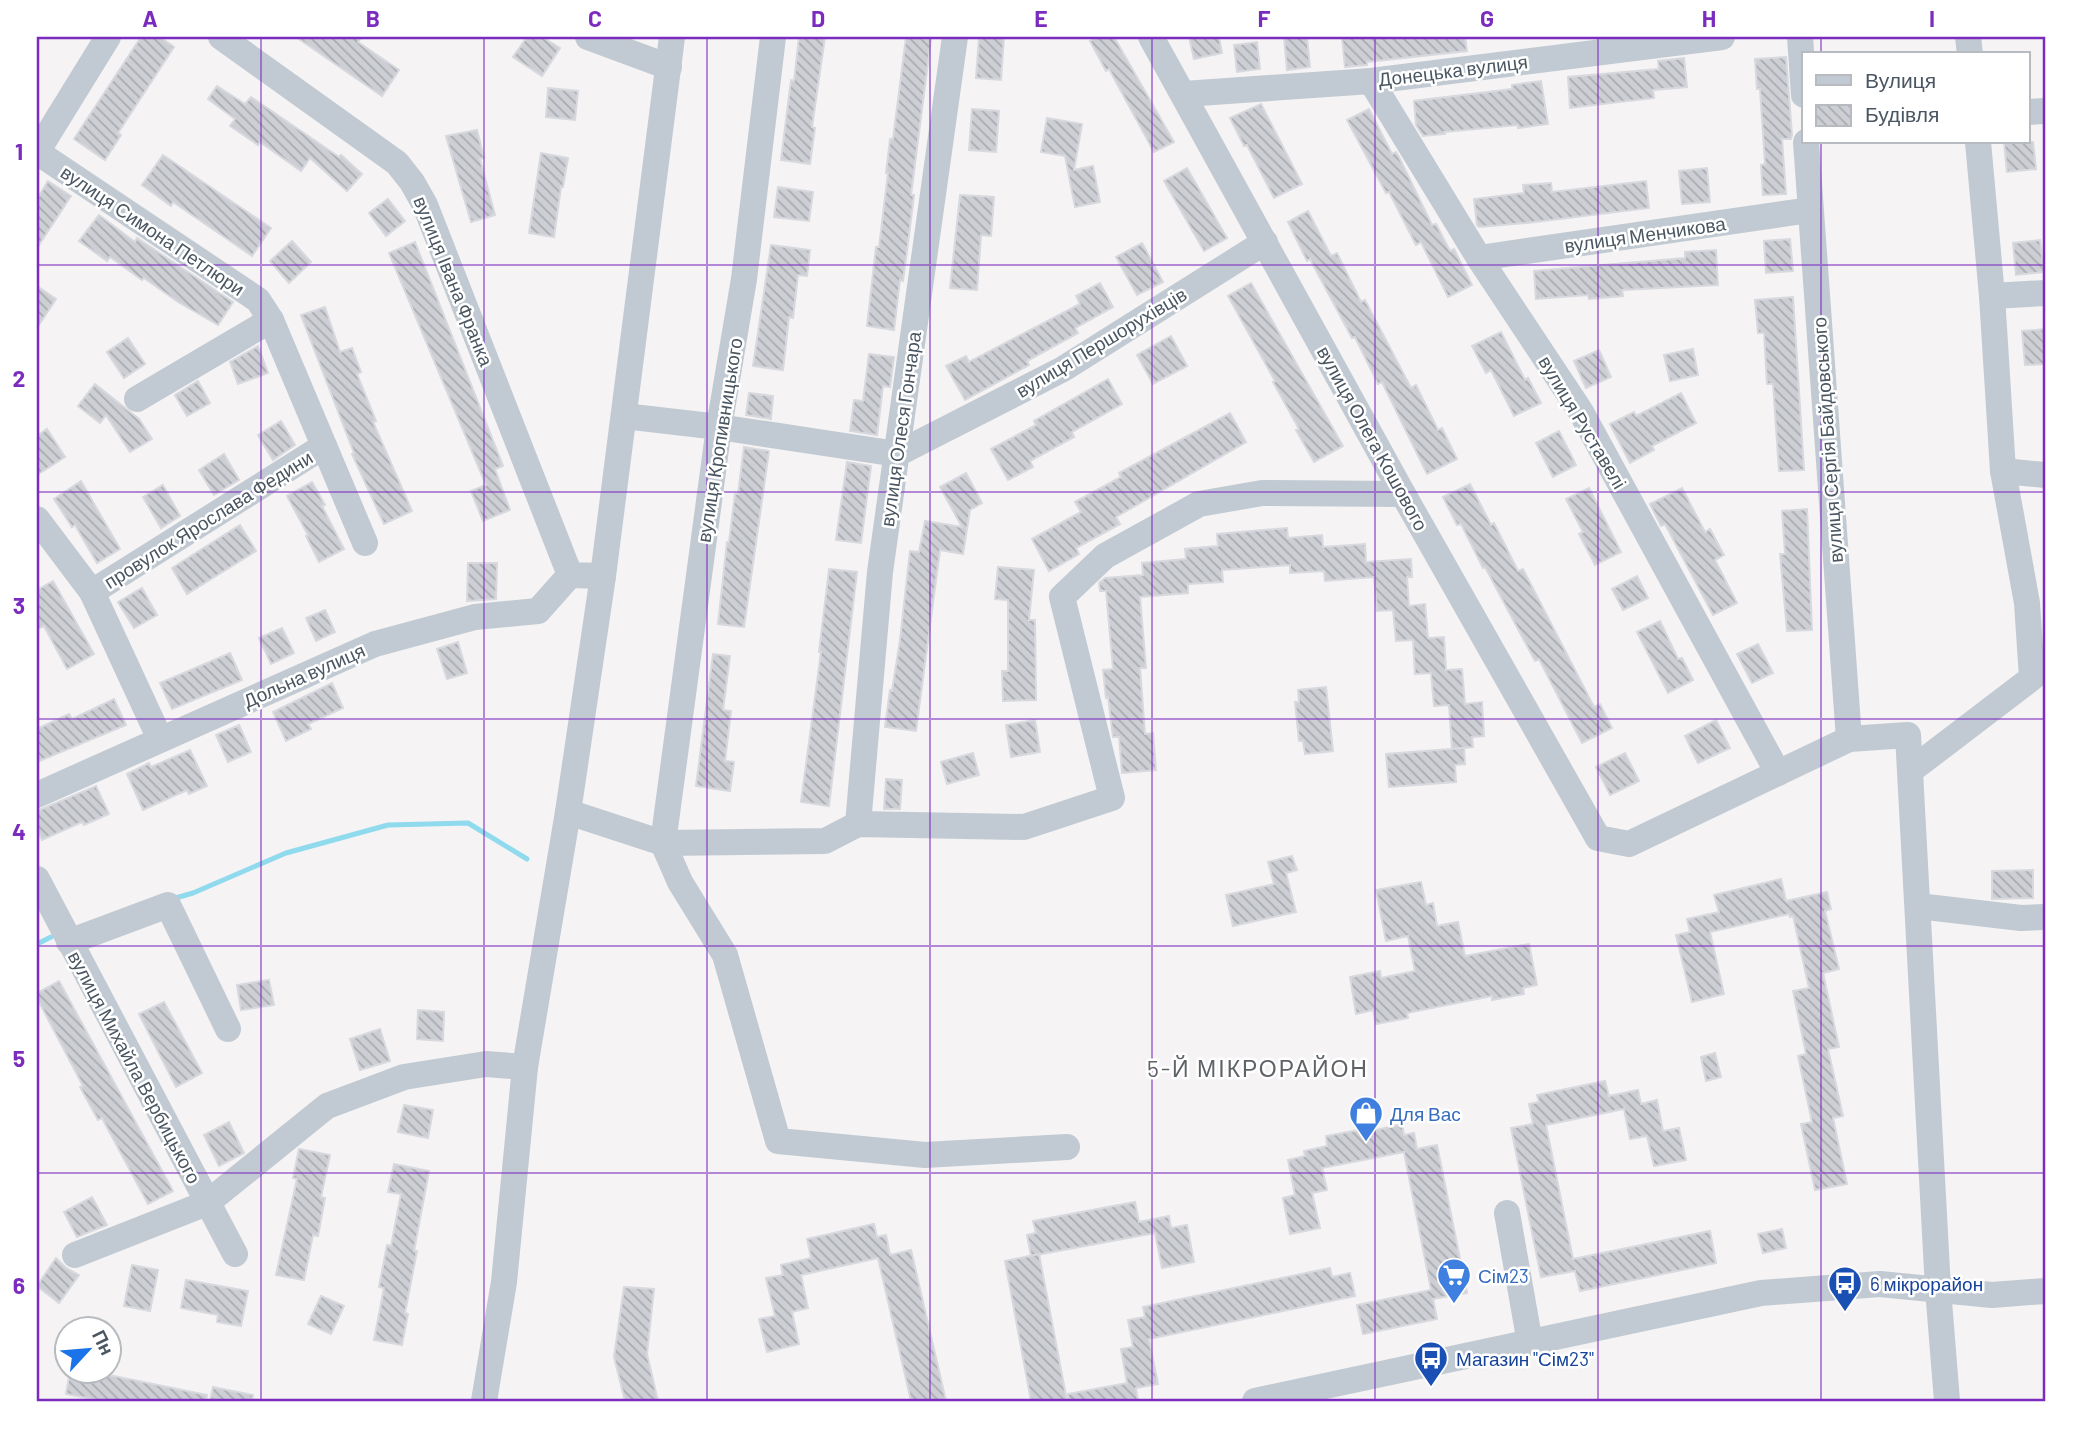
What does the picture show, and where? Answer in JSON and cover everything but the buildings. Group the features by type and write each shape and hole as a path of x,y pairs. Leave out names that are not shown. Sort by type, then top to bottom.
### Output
{"street":[{"path":"37,152 108,37"},
{"name":"вулиця Івана Франка","path":"221,37 397,163 412,182 425,205 570,575"},
{"path":"588,37 669,67"},
{"path":"484,1401 504,1282 525,1067 568,813 603,576 672,37"},
{"name":"вулиця Кропивницького","path":"663,843 719,427 744,279 774,37"},
{"name":"вулиця Олеся Гончара","path":"858,824 880,572 955,37"},
{"name":"вулиця Олега Кошового","path":"1151,37 1403,494 1598,838 1629,844 1778,773"},
{"name":"Донецька вулиця","path":"1184,94 1371,80 1722,37"},
{"path":"1800,37 1802,66"},
{"name":"вулиця Руставелі","path":"1371,80 1479,258 1581,412 1778,773"},
{"name":"вулиця Сергія Байдовського","path":"1806,144 1849,739"},
{"path":"1910,771 2032,678 2027,603 2003,471 1992,296 1978,144"},
{"name":"вулиця Симона Петлюри","path":"37,152 258,300 271,320 365,543"},
{"name":"вулиця Менчикова","path":"1479,258 1810,210"},
{"name":"вулиця Першорухівців","path":"897,454 1063,369 1265,242"},
{"path":"1992,296 2045,293"},
{"path":"137,399 271,320"},
{"path":"624,416 719,427 897,454"},
{"name":"провулок Ярослава Федини","path":"92,592 324,446"},
{"path":"2003,471 2045,475"},
{"path":"568,813 663,843 825,841 858,824 1024,827 1112,798 1062,597 1105,556 1199,504 1262,493 1403,494"},
{"path":"37,519 92,592 160,739"},
{"path":"570,575 603,576"},
{"name":"Дольна вулиця","path":"37,795 375,644 475,617 538,611 570,575"},
{"path":"1778,773 1849,739 1908,736 1938,1289 1947,1401"},
{"path":"663,843 680,883 725,955 778,1141 925,1155 1067,1147"},
{"name":"вулиця Михайла Вербицького","path":"37,879 235,1254"},
{"path":"69,942 168,905 228,1029"},
{"path":"1918,906 2021,918 2045,917"},
{"path":"75,1255 207,1203 327,1106 404,1077 486,1064 525,1067"},
{"path":"1507,1213 1530,1343"},
{"path":"1255,1401 1761,1293 1880,1284 1992,1294 2045,1291"}],"waterway":[{"path":"172,899 193,893 286,853 388,825 468,823 527,859"},
{"path":"37,944 51,937"}],"place":[{"name":"Для Вас","path":"1366,1143"},
{"name":"Сім23","path":"1454,1305"},
{"name":"6 мікрорайон","path":"1845,1313"},
{"name":"Магазин \"Сім23\"","path":"1431,1388"}],"district":[{"name":"5-Й МІКРОРАЙОН","path":"1258,1068"}]}
